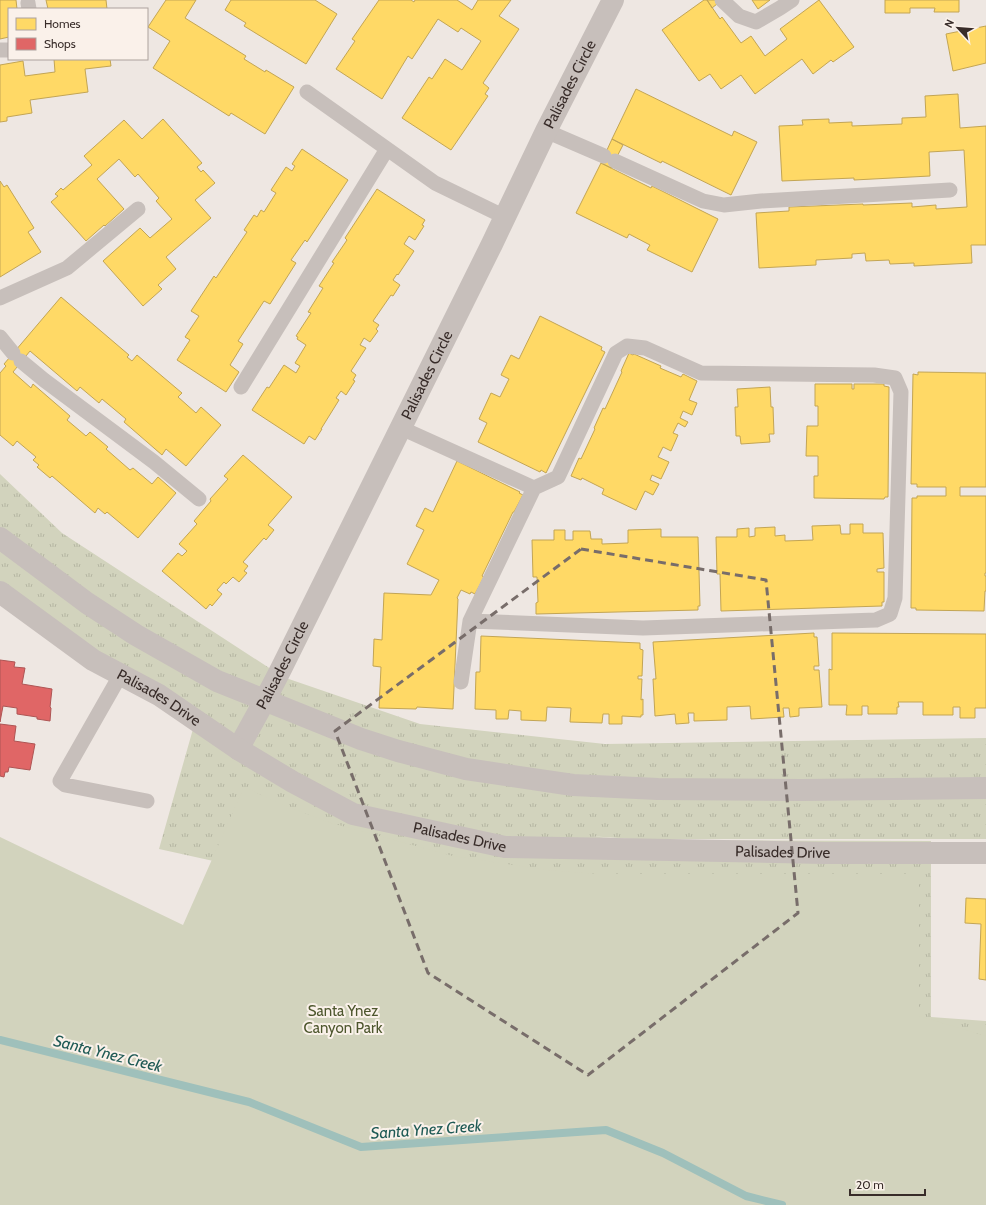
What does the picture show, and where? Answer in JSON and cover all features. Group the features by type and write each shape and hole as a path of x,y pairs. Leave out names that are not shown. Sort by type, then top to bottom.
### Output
{"street":[{"name":"Palisades Circle","path":"238,749 265,700 402,428 546,131 613,0"},
{"path":"0,538 87,603 136,635 217,681 361,739 398,751 466,769 573,785 658,789 787,790 986,788"},
{"name":"Palisades Drive","path":"0,592 93,660 159,695 238,749 293,782 353,814 505,847 824,853 986,853"}],"lane":[{"path":"722,0 739,16 756,22 792,0"},
{"path":"307,92 435,183 505,217"},
{"path":"546,131 610,158 703,201 724,205 761,201 950,190"},
{"path":"240,386 387,149"},
{"path":"0,298 67,268 138,209"},
{"path":"0,337 17,357 44,380 154,462 199,499"},
{"path":"461,682 470,621 534,488 558,477 616,352 627,346 645,348 701,373 874,376 895,378 901,392 895,598 890,614 876,620 643,628 470,621"},
{"path":"402,428 534,488"},
{"path":"121,674 60,781 65,786 147,801"}],"highlighted area":[{"path":"581,549 766,580 798,913 588,1075 428,973 335,731"}],"green space":[{"path":"0,474 62,533 283,677 420,724 605,744 986,738 986,839 633,839 588,836 633,840 931,841 931,1017 986,1021 986,1205 227,864 159,849 193,729 0,598"},
{"name":"Santa Ynez Canyon Park","path":"244,787 281,804 331,823 453,856 546,870 598,874 919,874 919,1016 986,1036 986,1205 0,1205 0,837 183,925"}],"building: Homes":[{"path":"0,0 16,0 17,8 8,8 8,37 0,39"},
{"path":"46,0 106,0 107,8 48,8"},
{"path":"166,0 196,0 185,18 246,56 244,59 294,87 265,134 231,113 229,116 153,68 170,41 148,27"},
{"path":"231,0 315,0 337,14 306,64 244,26 246,23 225,10"},
{"path":"379,0 411,0 414,2 415,0 457,0 472,10 478,0 511,0 499,16 519,29 483,83 489,88 485,94 488,96 451,150 402,118 429,77 432,79 445,59 462,70 481,41 461,28 458,32 438,19 412,59 408,56 382,99 336,69 355,41 352,39"},
{"path":"704,0 707,0 720,19 722,17 741,43 751,36 765,56 787,39 780,29 819,0 854,47 833,62 831,60 813,74 802,59 755,94 741,75 721,89 710,74 699,81 662,30"},
{"path":"707,0 722,0 712,8"},
{"path":"752,0 770,0 758,9"},
{"path":"885,0 959,0 959,12 934,12 935,8 910,8 910,13 885,13"},
{"path":"986,26 986,63 953,71 946,34"},
{"path":"54,60 110,60 111,66 85,69 88,92 30,100 32,113 7,117 7,121 0,122 0,65 23,61 25,76 55,72"},
{"path":"636,89 732,136 734,131 757,142 731,195 662,161 661,163 612,139"},
{"path":"958,94 960,128 986,126 986,245 971,245 972,263 914,266 914,263 890,264 889,260 866,261 865,253 852,254 852,258 816,260 816,265 759,268 756,213 789,211 789,207 863,204 912,203 912,207 936,205 936,209 967,207 964,150 929,152 930,176 854,180 854,178 782,181 779,126 803,125 802,120 829,119 829,123 852,122 852,126 902,124 902,118 926,117 925,96"},
{"path":"163,119 202,163 197,167 201,172 203,170 215,183 195,200 211,218 166,257 176,269 158,285 162,289 143,306 103,261 140,228 150,238 172,219 156,201 159,198 138,174 135,177 119,159 97,179 124,209 86,241 51,202 58,196 55,194 61,188 63,190 92,165 84,156 124,120 142,139"},
{"path":"612,139 623,145 611,168 601,163"},
{"path":"302,149 348,180 307,242 305,240 291,260 296,263 270,304 264,301 238,341 243,344 230,365 239,372 226,392 177,360 190,340 185,337 199,316 191,311 214,276 216,278 247,232 244,230 254,215 257,217 261,210 264,212 276,193 271,190 286,167 292,171 295,166 292,164"},
{"path":"601,163 651,188 652,186 718,219 692,272 647,250 650,245 629,234 627,238 576,213"},
{"path":"0,181 4,187 7,185 34,228 28,232 41,252 0,277"},
{"path":"377,189 425,220 422,225 424,226 415,240 409,236 404,244 414,251 393,280 400,285 393,296 391,295 373,321 379,325 376,329 378,331 370,342 364,338 360,345 366,348 351,371 356,375 353,380 355,381 346,395 341,391 336,398 339,400 315,440 309,436 304,444 252,410 284,365 296,373 300,366 295,363 306,345 297,339 298,337 296,336 311,313 308,312 323,288 319,286 334,263 332,262 347,240 345,238"},
{"path":"61,297 129,355 127,357 132,361 137,355 182,393 178,397 196,413 201,407 221,425 186,466 166,449 162,455 124,422 126,419 102,399 99,403 80,387 77,391 30,351 13,372 31,388 33,384 70,416 67,420 86,436 90,432 108,447 106,449 130,470 133,468 152,484 158,477 176,493 138,538 107,512 105,514 98,508 95,513 52,476 50,478 37,467 39,465 33,460 36,457 17,441 13,446 0,435 0,373 6,366 4,364"},
{"path":"540,316 602,347 601,350 605,352 546,473 541,470 540,472 478,442 487,423 479,419 491,393 500,397 509,379 501,375 511,355 519,359"},
{"path":"629,353 661,366 660,368 681,377 683,374 697,381 689,400 697,403 692,415 683,411 680,418 688,422 685,427 678,423 673,433 678,435 671,451 663,447 658,457 669,462 661,479 652,475 650,480 659,484 653,495 645,491 636,510 602,494 604,489 582,478 581,480 571,476 579,458 581,459 603,408 605,409"},
{"path":"918,372 986,373 986,487 960,487 960,496 986,496 986,591 984,611 916,610 916,608 911,608 912,498 917,498 917,496 946,496 946,487 917,487 917,484 911,484 913,374 918,375"},
{"path":"815,384 852,384 852,389 854,389 854,384 884,384 884,386 889,387 888,497 885,497 884,499 814,498 814,476 818,476 818,456 806,456 807,426 818,426 818,406 815,406"},
{"path":"770,387 771,407 773,407 774,434 769,434 770,442 741,444 740,436 736,436 735,407 738,407 737,389"},
{"path":"243,455 292,497 268,525 274,530 266,540 264,538 243,562 248,566 244,571 247,573 239,582 233,577 226,584 224,582 217,590 222,594 212,606 210,604 206,609 162,571 178,553 182,556 187,551 179,544 197,524 194,521 211,501 210,499 228,479 224,476"},
{"path":"457,461 520,492 519,493 523,495 513,512 482,576 484,577 475,594 471,592 470,594 461,590 457,598 453,709 417,707 416,709 379,708 381,667 373,666 374,639 382,640 384,593 431,595 439,580 407,564 424,530 416,526 425,508 433,512"},
{"path":"850,524 863,524 863,533 883,533 884,568 877,569 877,572 884,572 884,602 882,602 882,606 721,611 720,574 717,574 716,537 737,537 737,529 749,528 749,537 755,536 755,528 775,527 775,536 785,535 785,541 813,540 812,526 840,525 841,534 850,534"},
{"path":"661,529 661,537 698,537 700,606 698,606 698,610 536,614 536,603 538,602 537,577 533,577 532,540 554,540 554,530 565,530 565,540 573,540 573,531 590,531 591,539 602,539 602,544 628,543 628,530"},
{"path":"814,633 814,637 817,637 819,666 814,666 814,670 819,670 822,707 799,708 799,716 790,717 789,708 783,708 784,717 751,719 750,706 727,707 727,720 694,721 694,713 688,713 689,723 676,724 675,714 655,716 653,679 656,679 653,642"},
{"path":"832,633 986,634 986,708 975,708 975,718 960,718 960,707 953,707 953,715 923,715 923,702 898,702 899,707 897,707 897,714 868,714 868,706 862,706 862,715 846,715 847,705 829,705 829,669 832,670"},
{"path":"481,636 640,643 640,649 643,650 642,676 638,676 638,679 642,679 641,700 643,699 643,715 641,715 641,717 622,716 622,724 609,724 609,714 603,714 602,723 570,722 571,708 547,707 546,721 521,720 521,711 509,710 508,719 496,719 496,710 475,709 476,672 480,672"},
{"path":"966,898 986,899 986,980 979,979 981,924 965,923"}],"building: Shops":[{"path":"0,660 15,662 14,667 25,668 22,684 52,689 50,721 37,719 37,717 17,714 17,708 3,706 0,722"},
{"path":"0,724 16,726 14,741 35,744 30,770 9,767 8,772 5,772 4,777 0,776"}],"waterway":[{"name":"Santa Ynez Creek","path":"0,1040 249,1102 361,1147 606,1130 663,1153 746,1196 782,1205"}]}
